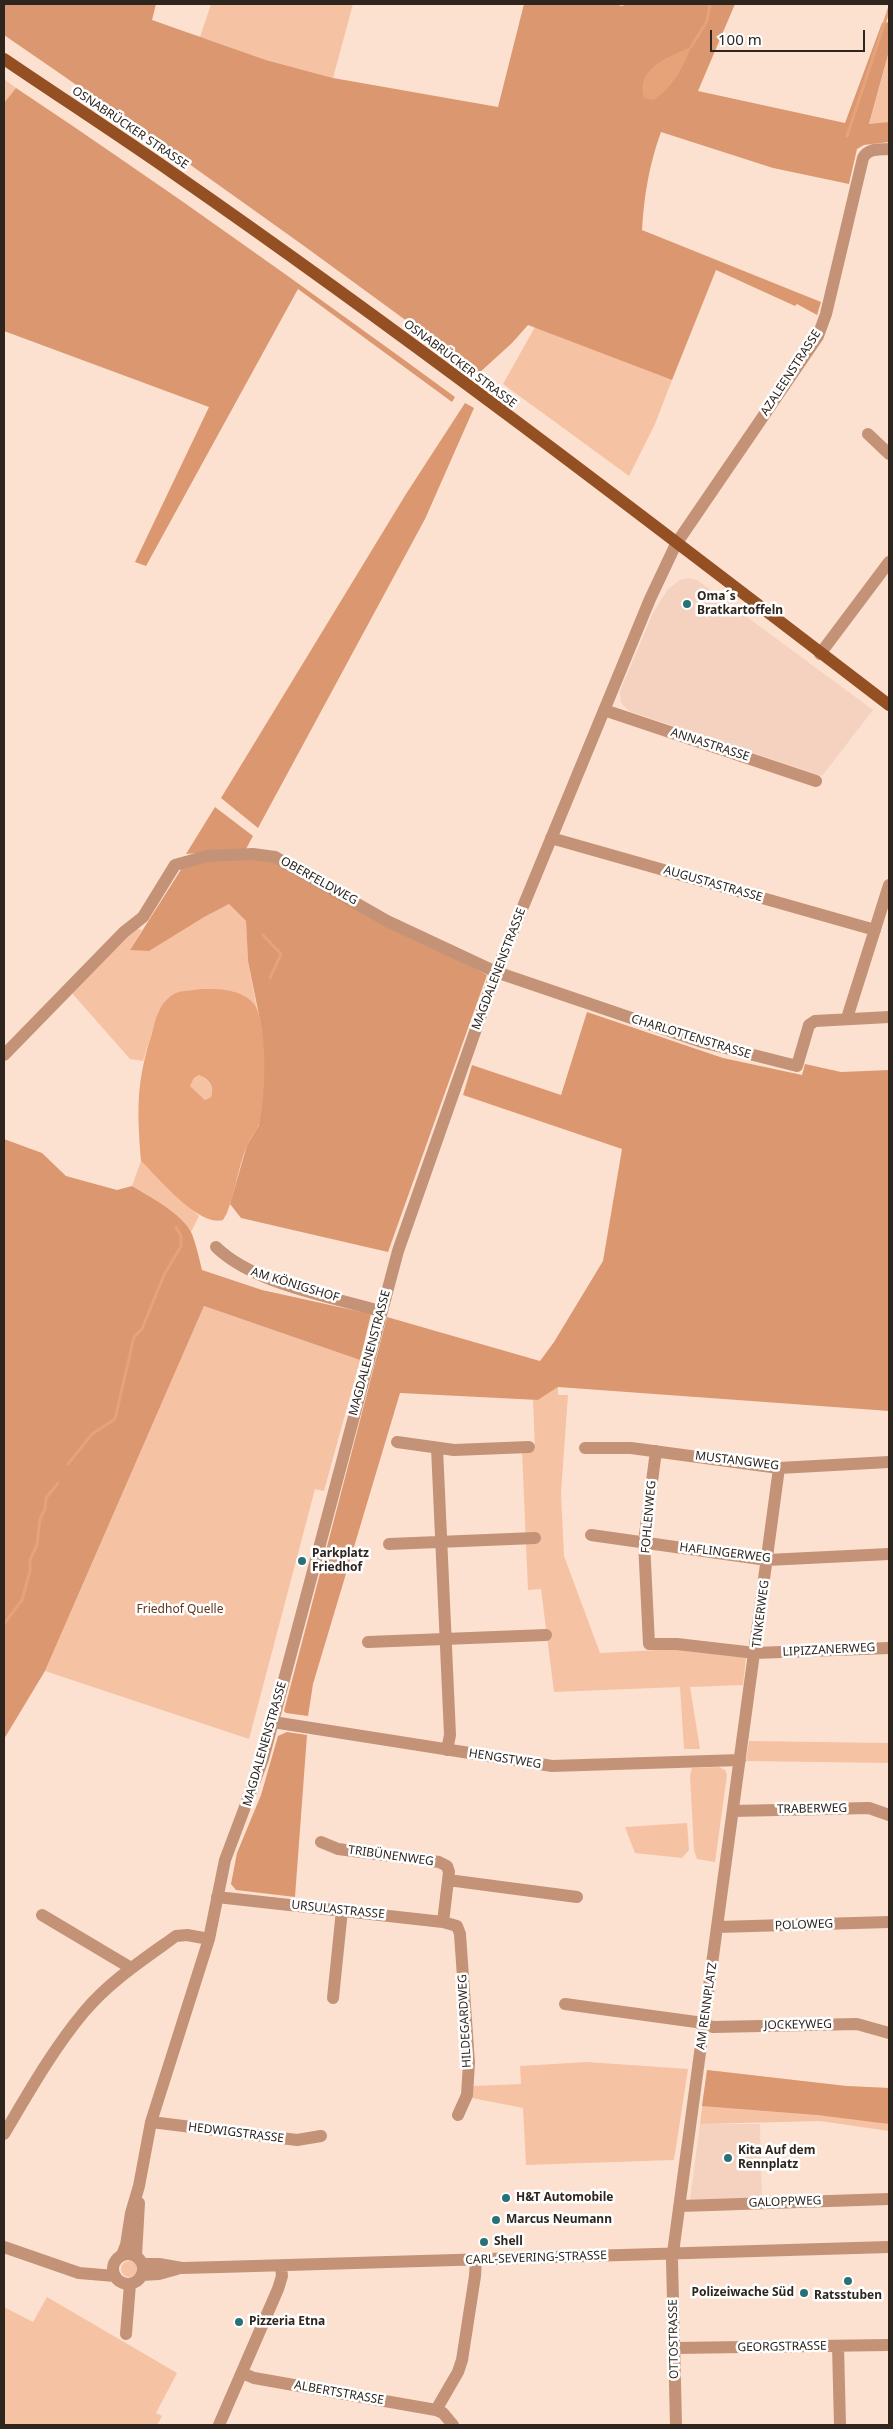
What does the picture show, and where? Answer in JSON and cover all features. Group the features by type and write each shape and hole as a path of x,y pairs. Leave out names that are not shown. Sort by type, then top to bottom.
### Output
{"main road":[{"name":"OSNABRÜCKER STRASSE","path":"4,59 173,172 310,271 889,705"}],"street":[{"name":"AZALEENSTRASSE","path":"676,544 818,336 826,314 860,167 866,153 889,149"},
{"path":"868,434 889,454"},
{"name":"MAGDALENENSTRASSE","path":"117,2265 138,2186 150,2122 209,1939 225,1860 253,1791 273,1722 380,1311 398,1251 496,972 650,599 676,544"},
{"path":"820,654 889,562"},
{"name":"ANNASTRASSE","path":"604,710 816,780"},
{"name":"AUGUSTASTRASSE","path":"551,838 875,930"},
{"name":"OBERFELDWEG","path":"4,1056 124,932 143,917 175,865 207,856 253,854 276,857 306,872 387,921 496,972"},
{"path":"848,1018 889,885"},
{"name":"CHARLOTTENSTRASSE","path":"496,972 702,1042 797,1066 809,1025 814,1021 889,1017"},
{"name":"AM KÖNIGSHOF","path":"216,1247 228,1259 244,1269 267,1278 380,1311"},
{"path":"397,1442 454,1450 529,1447"},
{"path":"438,1448 450,1734 447,1750"},
{"name":"MUSTANGWEG","path":"585,1448 631,1448 779,1468 889,1462"},
{"name":"FOHLENWEG","path":"649,1644 644,1542 656,1451"},
{"name":"TINKERWEG","path":"740,1760 756,1653 779,1468"},
{"name":"HAFLINGERWEG","path":"591,1535 768,1560 889,1554"},
{"path":"389,1544 535,1538"},
{"path":"368,1642 546,1634"},
{"name":"LIPIZZANERWEG","path":"649,1644 677,1644 756,1653 889,1648"},
{"name":"HENGSTWEG","path":"273,1722 552,1766 740,1760"},
{"name":"AM RENNPLATZ","path":"674,2253 740,1760"},
{"name":"TRABERWEG","path":"734,1811 869,1808 889,1815"},
{"name":"TRIBÜNENWEG","path":"321,1842 338,1849 439,1862 447,1866 448,1880"},
{"path":"443,1922 448,1880 577,1897"},
{"name":"URSULASTRASSE","path":"217,1896 443,1922 457,1926"},
{"path":"333,1998 342,1910"},
{"path":"42,1915 131,1968"},
{"name":"POLOWEG","path":"718,1927 889,1922"},
{"name":"HILDEGARDWEG","path":"457,1926 460,1934 469,2064 467,2095 458,2115"},
{"path":"4,2134 53,2054 84,2011 131,1968 176,1936 187,1935 209,1939"},
{"name":"JOCKEYWEG","path":"565,2004 713,2027 857,2024 889,2033"},
{"name":"HEDWIGSTRASSE","path":"150,2122 297,2140 320,2136"},
{"name":"MAGDALENENSTRASSE","path":"138,2186 141,2265"},
{"name":"GALOPPWEG","path":"681,2206 889,2199"},
{"path":"4,2247 80,2273 117,2265 121,2282 130,2284"},
{"name":"CARL-SEVERING-STRASSE","path":"117,2265 159,2264 182,2268 281,2266 889,2248"},
{"name":"OTTOSTRASSE","path":"674,2253 672,2265 676,2425"},
{"path":"453,2425 443,2413 436,2410 458,2372 462,2360 476,2259"},
{"path":"126,2334 130,2284 141,2265"},
{"path":"219,2425 278,2289 282,2276 281,2266"},
{"name":"GEORGSTRASSE","path":"674,2348 889,2345"},
{"path":"838,2346 840,2425"},
{"name":"ALBERTSTRASSE","path":"242,2373 254,2378 436,2410"}],"shaded area":[{"path":"4,4 156,4 152,20 266,60 333,78 498,107 524,4 613,4 623,6 624,4 735,4 698,91 845,123 882,23 889,22 889,51 869,124 889,122 889,142 864,145 857,149 849,184 773,168 661,132 653,156 648,181 642,230 821,302 817,315 797,304 795,306 716,270 672,380 528,325 512,343 478,374 361,287 4,35"},
{"path":"691,47 681,70 667,89 654,100 644,98 644,79 649,71 664,60"},
{"path":"16,88 182,201 346,318 455,397 452,402 298,289 146,566 135,562 209,407 4,331 4,103"},
{"path":"465,403 474,408 425,519 258,828 221,798 406,494"},
{"path":"689,578 697,580 873,710 822,776 629,711 621,703 620,691 653,613 668,589 680,580"},
{"path":"215,807 253,836 246,849 186,854"},
{"path":"252,858 276,861 487,975 388,1252 241,1218 230,1204 247,1145 259,1125 264,1059 260,1020 248,961 246,921 229,904 149,951 130,950 182,868 210,860"},
{"path":"200,989 229,990 249,999 259,1013 264,1044 263,1098 259,1124 246,1148 230,1205 223,1220 213,1220 191,1209 179,1200 141,1161 139,1127 140,1082 157,1016 165,1002 174,994","holes":["199,1075 212,1086 211,1097 205,1100 190,1086 194,1078"]},
{"path":"587,1012 723,1058 802,1075 805,1064 841,1072 889,1070 889,1411 558,1387 538,1400 400,1393 313,1684 308,1716 286,1713 284,1711 387,1317 540,1361 554,1342 603,1261 622,1149 463,1095 472,1065 561,1095"},
{"path":"4,1139 42,1153 66,1176 117,1190 132,1186 156,1200 187,1225 194,1241 202,1270 262,1290 371,1314 360,1360 204,1306 45,1671 4,1739"},
{"path":"287,1732 307,1735 295,1897 236,1890 231,1884 237,1853 261,1795 278,1736"},
{"path":"707,2070 846,2086 889,2088 889,2124 817,2115 702,2106"},
{"name":"Kita Auf dem Rennplatz","path":"700,2124 760,2124 762,2198 690,2200"}],"green space":[{"path":"211,4 353,4 333,78 266,60 200,37"},
{"path":"889,51 889,122 869,125"},
{"path":"4,79 16,88 4,103"},
{"path":"535,327 672,380 655,424 629,476 503,384"},
{"path":"229,904 246,921 248,961 257,1009 248,998 237,992 211,992 184,1000 159,1010 143,1061 130,1059 71,992 133,927 142,930 130,950"},
{"path":"199,1075 206,1079 212,1087 211,1097 205,1100 190,1086 194,1078"},
{"path":"141,1161 199,1216 191,1232 163,1206 132,1186"},
{"name":"Friedhof Quelle","path":"204,1306 360,1360 324,1491 315,1489 249,1739 45,1671"},
{"path":"558,1387 558,1395 568,1395 561,1493 564,1556 600,1653 679,1649 746,1658 743,1685 690,1687 700,1749 684,1749 680,1687 554,1692 541,1589 528,1590 522,1451 535,1450 533,1400 538,1400"},
{"path":"749,1741 889,1743 889,1763 746,1761"},
{"path":"719,1767 725,1770 727,1775 715,1862 697,1859 694,1850 690,1776 692,1768"},
{"path":"687,1823 689,1850 682,1858 635,1853 625,1827"},
{"path":"587,2062 688,2069 674,2160 526,2165 523,2108 472,2098 472,2086 521,2084 520,2066"},
{"path":"707,2070 846,2086 889,2088 889,2131 820,2121 700,2124"},
{"path":"129,2261 135,2263 137,2269 135,2275 129,2277 123,2275 121,2269 123,2263"},
{"path":"47,2297 177,2373 156,2413 162,2416 157,2425 4,2425 4,2307 33,2322"}],"waterway":[{"path":"691,47 707,21 710,4"},
{"path":"847,136 889,9"},
{"path":"263,935 281,954 270,978"},
{"path":"68,1464 92,1434 115,1419 134,1337 142,1329 164,1275 181,1246 181,1236 176,1227"},
{"path":"4,1624 22,1600 30,1571 30,1560 37,1545 40,1519 45,1509 46,1498 58,1483"}],"place":[{"name":"Oma´s Bratkartoffeln","path":"687,604"},
{"name":"Parkplatz Friedhof","path":"302,1561"},
{"name":"Kita Auf dem Rennplatz","path":"728,2158"},
{"name":"H&T Automobile","path":"506,2198"},
{"name":"Marcus Neumann","path":"496,2220"},
{"name":"Shell","path":"484,2242"},
{"name":"Ratsstuben","path":"848,2281"},
{"name":"Polizeiwache Süd","path":"804,2293"},
{"name":"Pizzeria Etna","path":"239,2322"}]}
